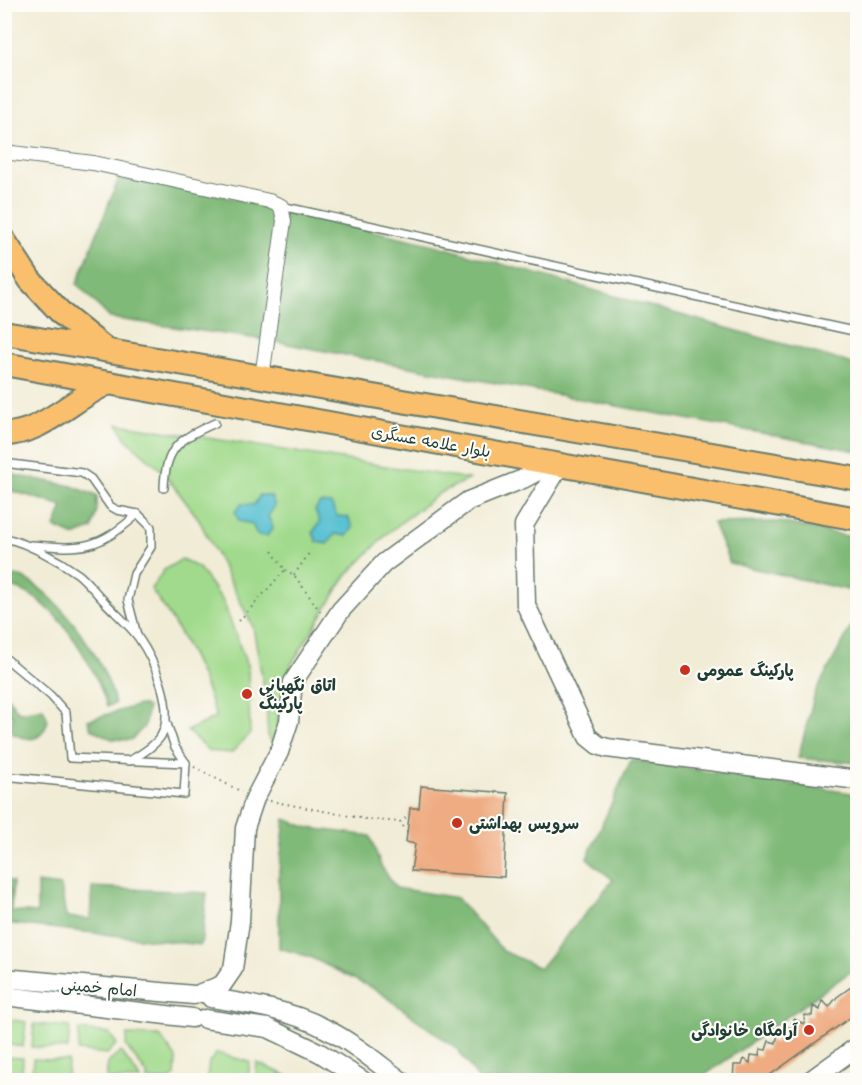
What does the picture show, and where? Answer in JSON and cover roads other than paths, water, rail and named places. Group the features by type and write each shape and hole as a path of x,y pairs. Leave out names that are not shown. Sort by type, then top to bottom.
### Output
{"highway":[{"path":"4,240 30,280 63,315 108,351"},
{"name":"بلوار علامه عسگری","path":"4,333 858,479"},
{"name":"بلوار علامه عسگری","path":"4,364 858,519"},
{"path":"4,434 13,434 32,428 92,389 109,383"},
{"path":"721,494 715,488 713,478 715,469 729,458"}],"street":[{"path":"4,152 93,163 269,201 280,206 284,221 262,377"},
{"path":"198,1018 213,1011 202,996 222,985 233,969 240,921 245,828 255,798 279,752 289,721 293,682 341,610 384,562 468,501 555,464"},
{"path":"555,464 524,525 526,605 588,737 598,745 607,748 858,780"},
{"name":"امام خمینی","path":"4,978 202,996 268,1008 323,1027 400,1080"},
{"name":"امام خمینی","path":"4,996 268,1028 320,1053 362,1080"},
{"path":"811,1080 858,1046"}],"lane":[{"path":"280,206 858,332"},
{"path":"164,488 166,464 179,442 190,434 215,423"},
{"path":"4,463 82,473 91,479 110,506 117,510 138,514 151,528 151,547 134,574 128,600 138,637 153,664 165,698 166,720 175,747 186,763 184,794 4,776"},
{"path":"28,545 68,548 86,546 105,539 138,514"},
{"path":"4,537 28,545 79,575 138,637"},
{"path":"4,657 51,696 66,712 69,758 186,763"},
{"path":"129,760 142,754 161,736 166,720"}],"water":[{"path":"260,495 271,496 275,506 268,516 273,528 267,536 257,535 252,524 239,521 235,512 241,504 254,505"},
{"path":"320,503 331,504 337,516 348,517 353,528 347,536 335,534 328,544 317,542 313,532 320,522 315,510"}],"place":[{"name":"پارکینگ عمومی","path":"685,670"},
{"name":"اتاق نگهبانی پارکینگ","path":"247,694"},
{"name":"سرویس بهداشتی","path":"457,823"},
{"name":"آرامگاه خانوادگی","path":"809,1030"}]}
